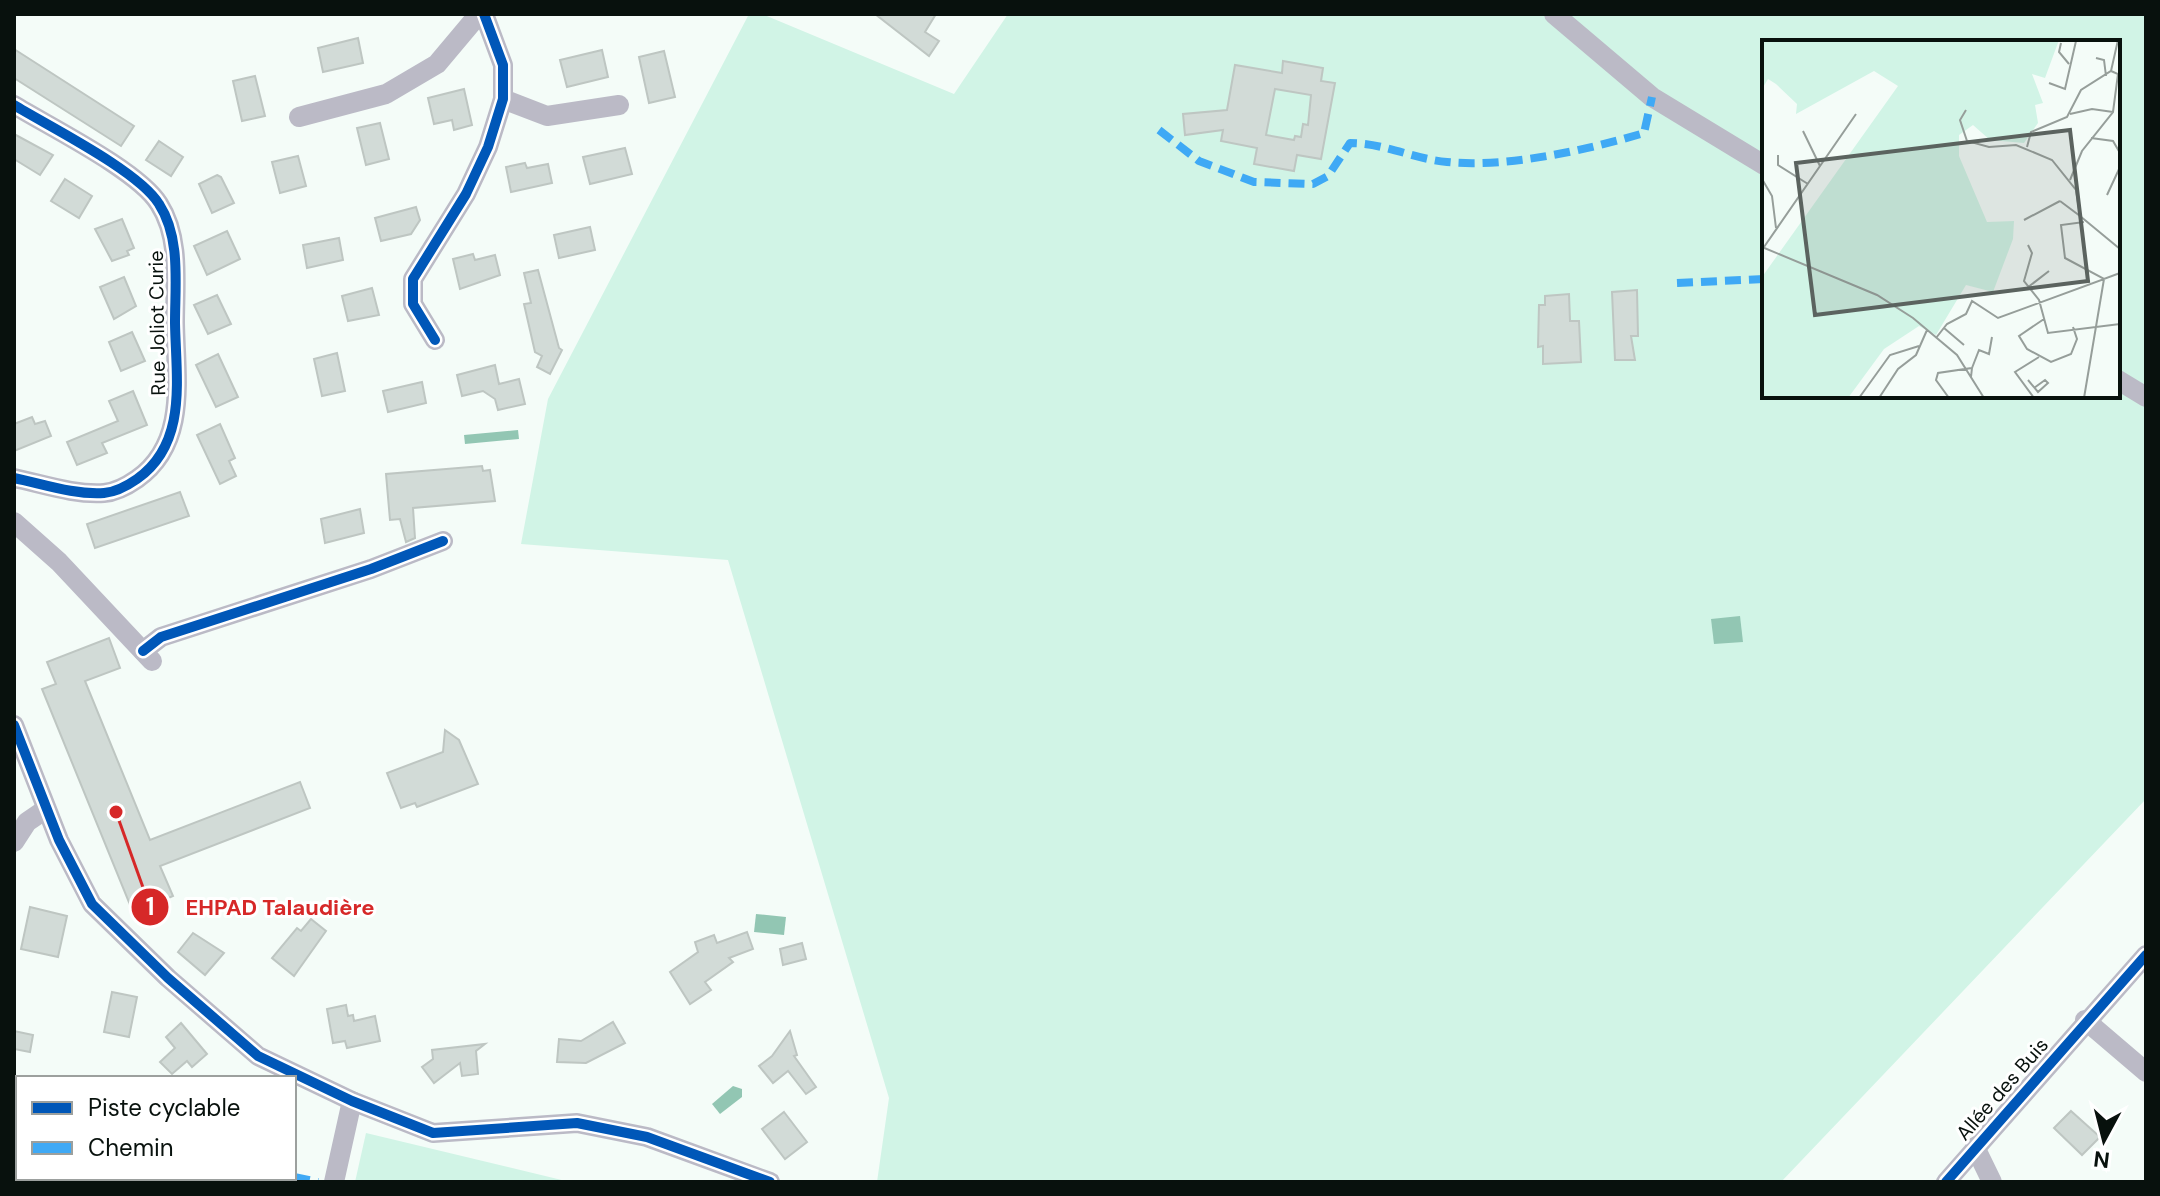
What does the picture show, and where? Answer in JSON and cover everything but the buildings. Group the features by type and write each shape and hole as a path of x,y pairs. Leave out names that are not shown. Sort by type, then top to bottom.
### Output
{"street":[{"path":"299,117 386,94 437,64 481,14 503,65 503,99 488,147 466,194 413,279 413,304 435,340"},
{"path":"1554,14 1652,97 1762,164"},
{"path":"503,99 547,116 619,105"},
{"name":"Rue Joliot Curie","path":"14,105 140,183 160,204 175,244 176,414 169,443 156,466 126,487 105,493 75,491 14,478"},
{"path":"2120,381 2146,397"},
{"path":"14,522 59,562 148,656 161,637 371,569 443,541"},
{"path":"14,725 59,840 92,904 168,978 258,1056 352,1101 433,1133 577,1123 647,1137 770,1182"},
{"path":"14,842 27,822 46,809"},
{"name":"Allée des Buis","path":"1946,1182 2085,1020 2146,955"},
{"path":"2085,1020 2146,1072"},
{"path":"334,1182 352,1101"},
{"name":"Allée des Buis","path":"1975,1147 1992,1182"}],"shaded area":[{"path":"749,14 762,14 954,94 1008,14 2146,14 2146,799 1781,1182 877,1182 889,1098 728,560 521,544 548,399"},
{"path":"518,430 519,439 465,444 464,435"},
{"path":"1740,616 1743,642 1714,644 1711,619"},
{"path":"756,914 786,917 784,935 754,932"},
{"path":"733,1086 742,1089 742,1097 720,1114 712,1104"},
{"path":"366,1133 570,1182 355,1182"}],"marked path":[{"path":"1159,130 1199,161 1254,182 1313,184 1328,176 1350,143 1435,160 1470,163 1521,160 1598,146 1644,133 1652,97"},
{"path":"1677,283 1762,279"},
{"path":"296,1177 318,1182"}],"cycle path":[{"path":"435,340 413,304 413,279 466,194 488,147 503,99 503,65 484,14"},
{"path":"14,105 114,164 149,191 159,204 174,246 177,387 172,429 165,447 153,464 125,486 93,493 14,478"},
{"path":"143,651 161,637 371,569 443,541"},
{"path":"14,725 59,840 92,904 168,978 258,1056 352,1101 433,1133 577,1123 647,1137 770,1182"},
{"path":"1946,1182 2146,955"}],"place":[{"name":"EHPAD Talaudière","path":"116,812"}]}
